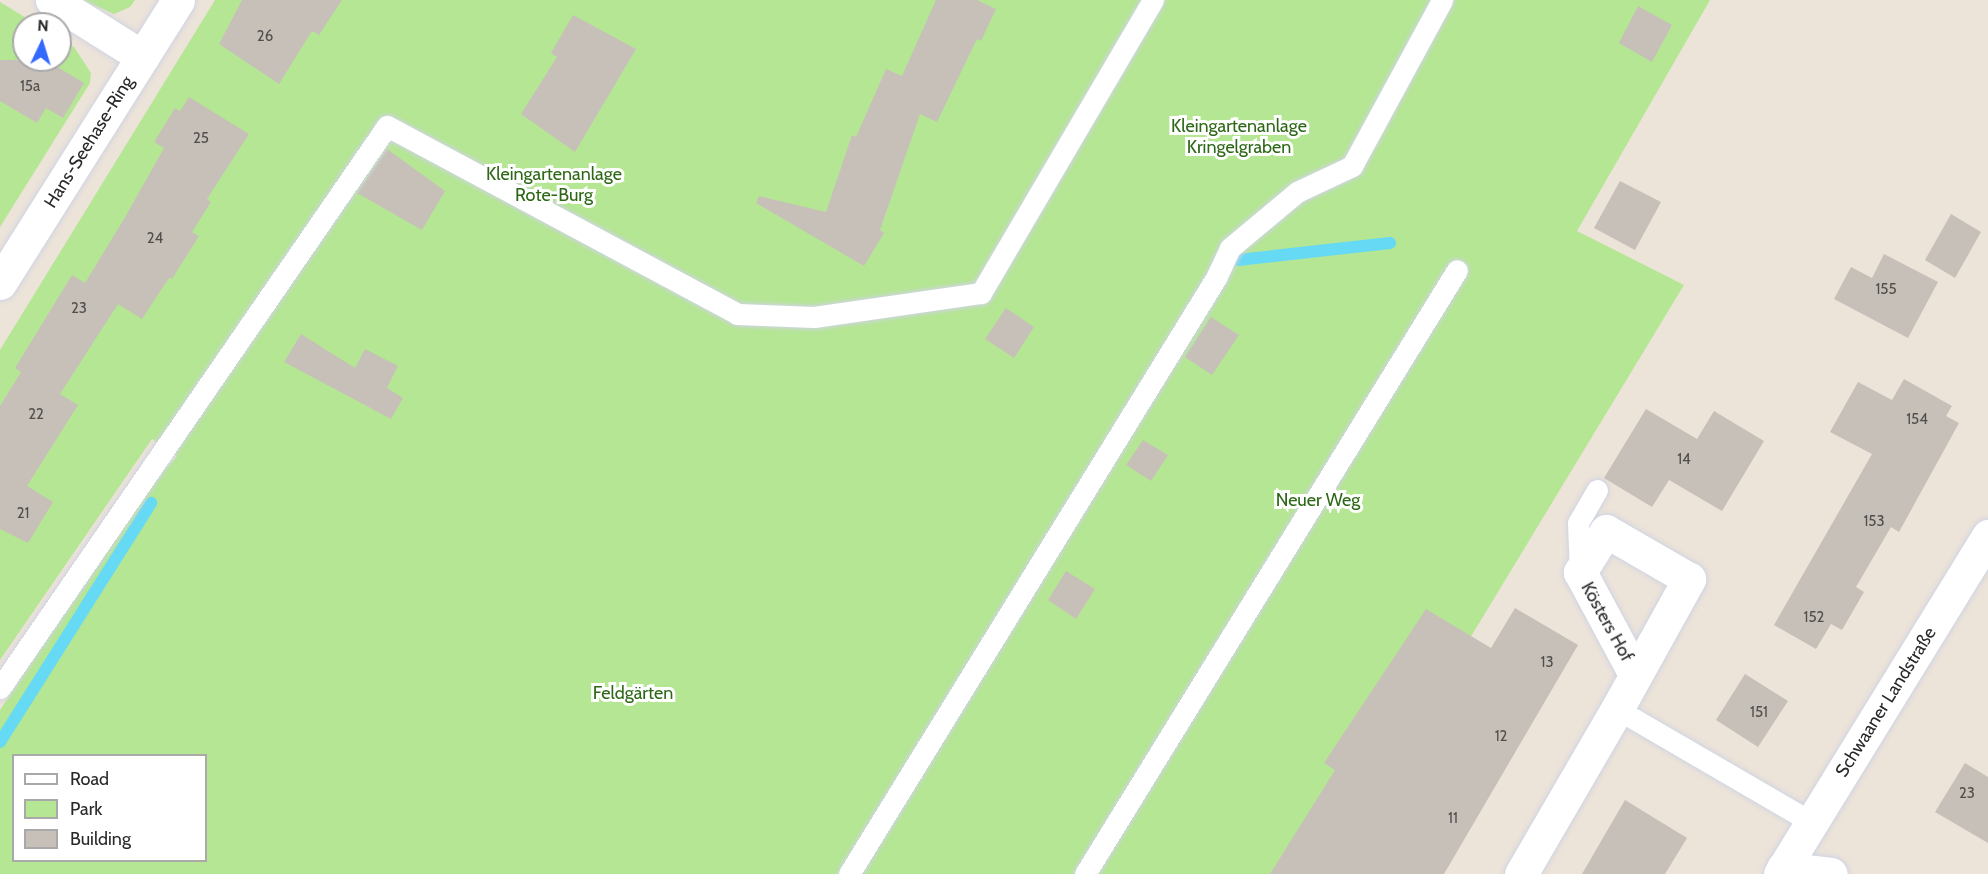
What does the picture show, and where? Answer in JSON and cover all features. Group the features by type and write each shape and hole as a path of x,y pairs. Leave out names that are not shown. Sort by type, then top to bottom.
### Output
{"street":[{"path":"52,0 143,57"},
{"name":"Hans-Seehase-Ring","path":"0,283 178,0"},
{"name":"Kösters Hof","path":"1521,874 1617,709 1689,579 1606,531 1580,572 1635,674"},
{"name":"Schwaaner Landstraße","path":"1831,874 1782,871 1988,536"}],"lane":[{"path":"0,688 387,126 737,314 814,317 981,293 1153,0"},
{"path":"849,874 1216,278 1230,248 1297,192 1352,166 1442,0"},
{"path":"1085,874 1457,270"},
{"path":"1580,572 1578,523 1598,490"},
{"path":"1617,709 1811,822"}],"green space":[{"path":"82,0 135,0 130,7 114,14"},
{"path":"215,0 1710,0 1577,231 1684,285 1327,874 0,874 0,710 139,498 177,456 152,439 0,660 0,350"},
{"path":"0,2 16,12 12,12 12,72 72,72 72,46 91,73 90,83 0,227"}],"building":[{"path":"242,0 342,0 319,35 312,31 279,84 219,44"},
{"path":"936,0 977,0 996,9 981,41 977,39 937,122 920,114 880,230 884,233 864,266 756,203 759,196 826,212 852,135 856,137 886,69 902,76"},
{"path":"1638,6 1672,25 1652,62 1619,43"},
{"path":"573,15 636,49 575,152 521,114 557,57 551,53"},
{"path":"0,60 12,60 12,72 66,72 84,83 63,118 46,108 37,123 0,101"},
{"path":"189,97 249,134 207,199 211,202 192,232 199,236 172,279 169,278 142,319 118,304 60,394 78,405 27,486 53,502 28,543 0,529 0,406 21,372 15,368 72,275 85,283 164,148 154,142 175,108 180,111"},
{"path":"387,149 445,191 422,230 357,193"},
{"path":"1620,181 1661,202 1635,250 1594,228"},
{"path":"1951,214 1981,232 1955,278 1925,260"},
{"path":"1884,254 1938,282 1908,338 1834,299 1851,267 1872,278"},
{"path":"1006,308 1034,327 1014,358 985,339"},
{"path":"1211,317 1239,335 1212,375 1185,357"},
{"path":"301,334 355,368 365,349 398,366 387,388 403,398 391,419 284,362"},
{"path":"1904,379 1952,406 1946,416 1959,423 1899,532 1891,527 1856,587 1864,592 1842,630 1831,624 1816,649 1774,625 1872,454 1830,432 1858,382 1892,400"},
{"path":"1646,409 1697,439 1714,411 1764,441 1722,511 1669,480 1652,507 1604,478"},
{"path":"1143,440 1168,455 1151,481 1126,465"},
{"path":"1066,571 1095,589 1076,619 1048,600"},
{"path":"1515,608 1578,645 1444,874 1270,874 1335,770 1324,763 1426,609 1491,648"},
{"path":"1745,674 1788,701 1758,747 1716,720"},
{"path":"1965,763 1988,777 1988,843 1935,812"},
{"path":"1625,800 1687,838 1665,874 1582,874"}],"waterway":[{"path":"1238,260 1390,243"},
{"path":"0,742 151,503"}],"park label":[{"name":"Kleingartenanlage Kringelgraben","path":"1239,137"},
{"name":"Kleingartenanlage Rote-Burg","path":"554,186"},
{"name":"Neuer Weg","path":"1318,500"},
{"name":"Feldgärten","path":"633,693"}]}
